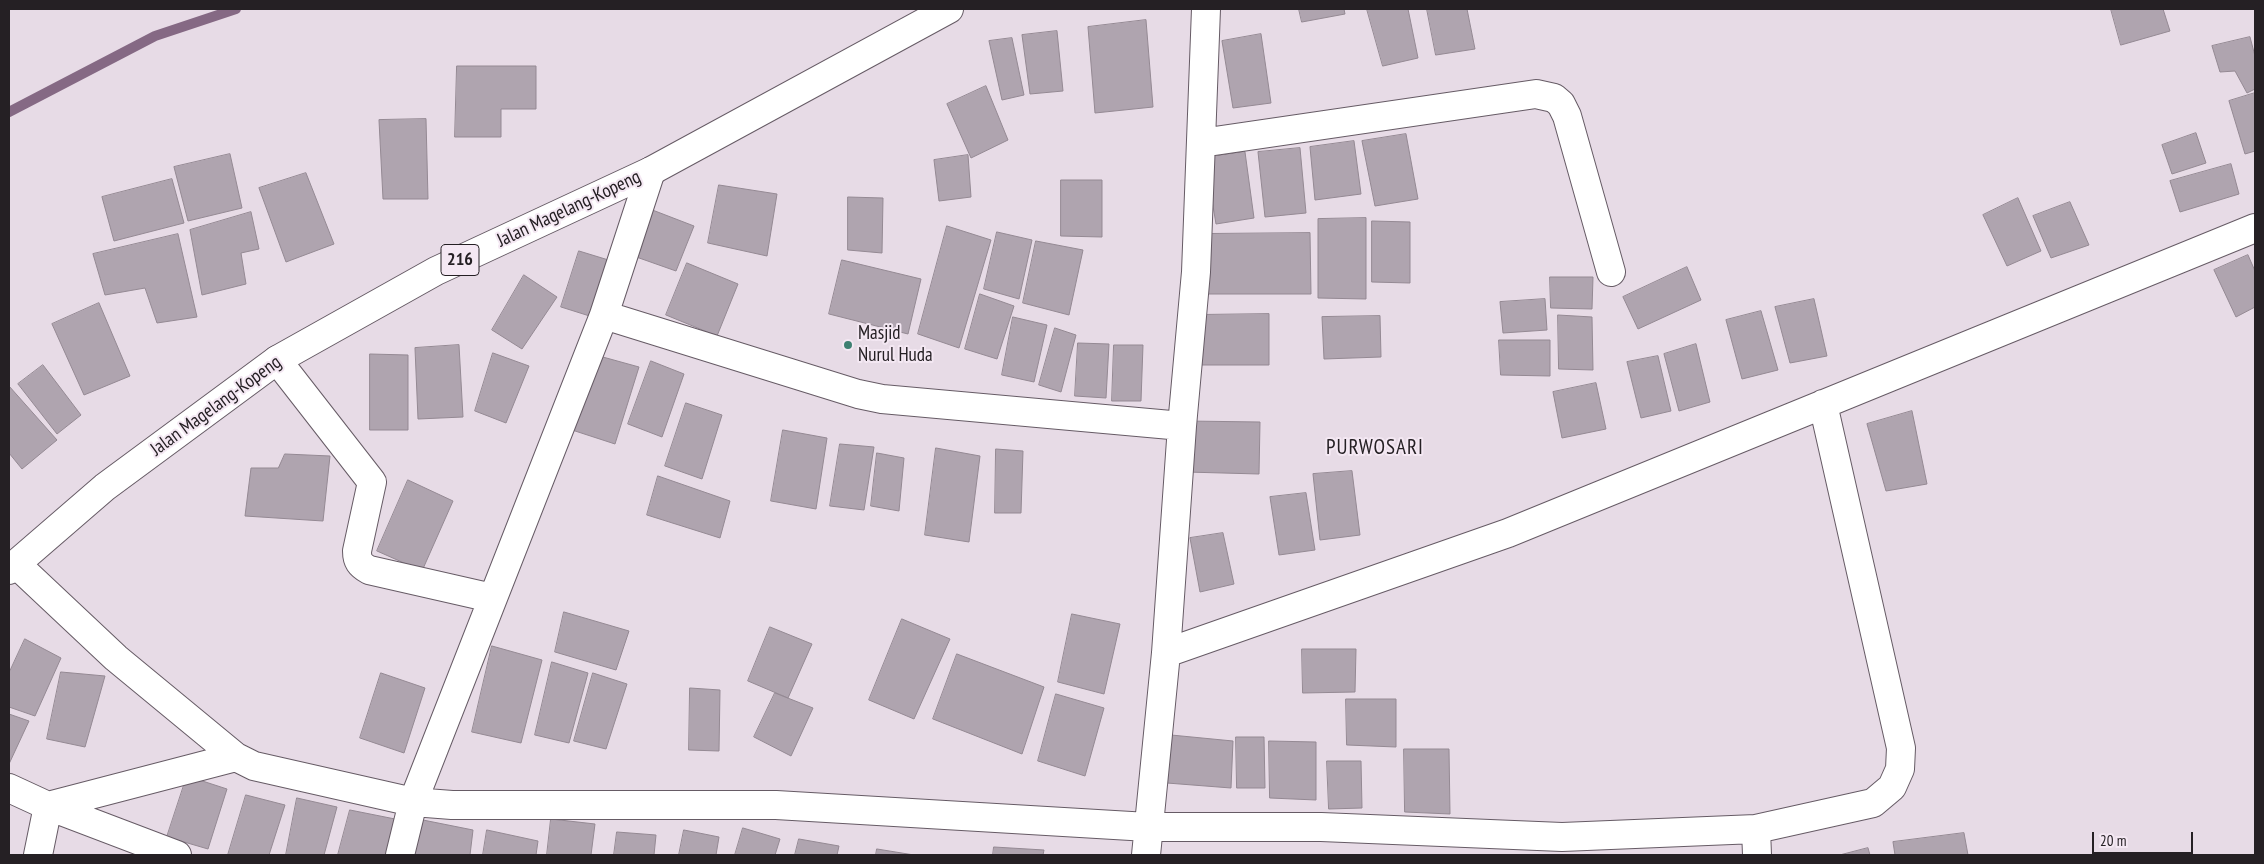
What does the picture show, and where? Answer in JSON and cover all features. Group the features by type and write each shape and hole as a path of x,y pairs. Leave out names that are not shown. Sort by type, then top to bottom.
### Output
{"street":[{"name":"Jalan Magelang-Kopeng","path":"12,567 105,487 277,360 436,271 651,171 948,9"},
{"path":"1146,855 1166,653 1182,426 1196,272 1206,9"},
{"path":"1201,143 1536,94 1554,98 1561,104 1572,132 1611,272"},
{"path":"400,855 413,802 604,315 651,171"},
{"path":"1166,653 1508,533 2255,228"},
{"path":"604,315 858,394 882,399 1182,426"},
{"path":"277,360 372,482 357,551 357,560 361,566 369,570 492,598"},
{"path":"12,567 116,658 236,757 254,766 413,802 479,806 776,805 1148,827 1322,827 1562,837 1757,842 1873,803 1892,787 1900,769 1901,748 1823,404"},
{"path":"48,806 236,757"},
{"path":"9,788 48,806 177,855"},
{"path":"38,855 48,806"}],"building":[{"path":"1299,9 1344,9 1345,14 1302,22"},
{"path":"1367,9 1408,9 1418,58 1383,66"},
{"path":"1427,9 1467,9 1475,49 1436,55"},
{"path":"2111,9 2163,9 2170,31 2121,45"},
{"path":"1146,20 1153,107 1095,113 1088,27"},
{"path":"1057,31 1063,91 1030,94 1022,35"},
{"path":"1261,34 1271,103 1233,108 1222,41"},
{"path":"2250,37 2255,56 2255,89 2247,93 2235,71 2220,72 2212,46"},
{"path":"1012,38 1024,95 1002,100 989,41"},
{"path":"457,66 536,66 536,109 501,109 501,137 455,137"},
{"path":"986,86 1008,140 971,158 947,104"},
{"path":"2255,93 2255,151 2245,154 2229,101"},
{"path":"426,119 428,199 383,199 379,120"},
{"path":"2196,133 2206,163 2172,174 2162,145"},
{"path":"1406,134 1418,199 1375,206 1362,141"},
{"path":"1354,141 1361,194 1315,200 1310,147"},
{"path":"1300,148 1306,213 1265,217 1258,152"},
{"path":"1245,152 1254,218 1216,224 1205,158"},
{"path":"230,154 242,208 188,221 174,167"},
{"path":"968,155 971,197 939,201 934,160"},
{"path":"2231,164 2239,194 2180,212 2170,181"},
{"path":"306,173 334,244 286,262 259,188"},
{"path":"172,179 184,223 114,241 102,197"},
{"path":"1061,180 1102,180 1102,237 1061,236"},
{"path":"719,185 777,194 767,256 708,243"},
{"path":"848,197 883,198 882,253 848,250"},
{"path":"2018,198 2041,251 2007,266 1983,215"},
{"path":"2070,202 2089,245 2051,258 2033,216"},
{"path":"642,206 694,226 676,271 625,253"},
{"path":"251,212 259,249 241,253 246,284 202,295 190,230"},
{"path":"1366,218 1366,299 1318,298 1318,219"},
{"path":"1372,221 1410,222 1410,283 1372,282"},
{"path":"947,226 991,240 959,348 918,334"},
{"path":"997,232 1032,240 1019,299 984,289"},
{"path":"1310,233 1311,294 1200,294 1200,234"},
{"path":"178,234 197,317 157,323 145,288 105,295 93,254"},
{"path":"1036,241 1083,250 1069,315 1023,303"},
{"path":"579,251 615,262 596,318 561,307"},
{"path":"2248,255 2255,271 2255,307 2236,317 2214,270"},
{"path":"842,260 921,279 908,334 829,314"},
{"path":"687,263 738,284 717,336 666,315"},
{"path":"1687,267 1701,300 1638,329 1623,297"},
{"path":"524,275 557,297 522,349 492,330"},
{"path":"1550,277 1593,277 1592,309 1551,308"},
{"path":"980,294 1014,306 997,359 965,349"},
{"path":"1545,299 1547,330 1503,333 1500,302"},
{"path":"1814,299 1827,356 1790,363 1775,307"},
{"path":"99,303 130,376 84,395 52,324"},
{"path":"1761,311 1778,370 1742,379 1726,320"},
{"path":"1269,314 1269,365 1196,365 1195,315"},
{"path":"1558,315 1592,317 1593,370 1559,369"},
{"path":"1380,316 1381,357 1324,359 1322,317"},
{"path":"1013,317 1047,325 1034,382 1002,375"},
{"path":"1055,328 1076,335 1061,392 1039,385"},
{"path":"1499,340 1550,340 1550,376 1501,375"},
{"path":"1078,343 1109,344 1106,398 1075,396"},
{"path":"1696,344 1710,402 1679,411 1664,354"},
{"path":"459,345 463,417 418,419 415,348"},
{"path":"1114,345 1143,345 1141,401 1112,401"},
{"path":"493,353 529,366 506,423 475,411"},
{"path":"370,354 408,355 408,430 370,430"},
{"path":"592,354 639,367 615,444 569,429"},
{"path":"1658,356 1671,411 1641,418 1627,362"},
{"path":"651,361 684,374 662,437 628,424"},
{"path":"43,365 81,415 57,434 18,384"},
{"path":"1596,383 1606,429 1562,438 1553,392"},
{"path":"9,386 57,440 22,469 9,453"},
{"path":"686,403 722,415 702,479 665,466"},
{"path":"1912,411 1927,484 1886,491 1867,424"},
{"path":"1186,421 1260,422 1259,474 1186,472"},
{"path":"783,430 827,438 816,509 771,501"},
{"path":"840,444 874,447 864,510 830,506"},
{"path":"936,448 980,456 969,542 925,535"},
{"path":"996,449 1023,451 1021,513 995,513"},
{"path":"877,453 904,458 899,511 871,506"},
{"path":"285,454 330,456 323,521 245,516 251,468 278,468"},
{"path":"1352,471 1360,535 1320,540 1313,474"},
{"path":"658,476 730,501 720,538 647,515"},
{"path":"408,480 453,501 422,571 377,551"},
{"path":"1306,493 1315,550 1279,555 1270,497"},
{"path":"1223,533 1234,584 1200,592 1190,538"},
{"path":"564,612 629,631 616,670 555,652"},
{"path":"1072,614 1120,624 1104,694 1058,682"},
{"path":"902,619 950,639 914,719 869,700"},
{"path":"770,627 812,644 788,698 748,681"},
{"path":"25,639 61,658 35,716 9,707 9,673"},
{"path":"492,646 542,660 521,743 472,732"},
{"path":"1302,649 1356,649 1355,692 1303,693"},
{"path":"957,654 1044,687 1022,754 933,719"},
{"path":"552,662 588,673 569,743 535,735"},
{"path":"61,672 105,676 85,747 47,739"},
{"path":"381,673 425,688 404,753 360,738"},
{"path":"593,673 627,684 606,749 574,741"},
{"path":"690,688 720,690 719,751 689,750"},
{"path":"775,693 813,708 791,756 754,737"},
{"path":"1056,694 1104,708 1085,776 1038,761"},
{"path":"1346,699 1396,699 1396,747 1347,745"},
{"path":"9,714 29,721 9,764"},
{"path":"1171,735 1233,741 1231,788 1167,783"},
{"path":"1236,737 1264,737 1265,788 1237,788"},
{"path":"1269,741 1316,742 1316,800 1270,798"},
{"path":"1404,749 1449,749 1450,814 1405,812"},
{"path":"1327,761 1361,761 1362,808 1329,809"},
{"path":"187,776 227,789 208,849 167,837"},
{"path":"246,795 285,805 269,855 228,855"},
{"path":"297,798 337,807 324,855 286,855"},
{"path":"350,810 395,819 386,855 338,855"},
{"path":"418,819 473,830 470,855 412,855"},
{"path":"551,819 595,824 591,855 547,855"},
{"path":"743,828 780,839 775,855 735,855"},
{"path":"487,830 538,841 536,855 483,855"},
{"path":"684,830 719,837 716,855 679,855"},
{"path":"617,832 656,835 654,855 614,855"},
{"path":"1964,833 1968,855 1895,855 1893,842"},
{"path":"799,839 839,846 837,855 795,855"},
{"path":"994,847 1044,850 1043,855 993,855"},
{"path":"1868,848 1870,855 1840,855"},
{"path":"877,849 914,855 876,855"}],"waterway":[{"path":"9,112 155,36 236,9"}],"place":[{"name":"Masjid Nurul Huda","path":"848,345"}],"district":[{"name":"PURWOSARI","path":"1375,448"}]}
